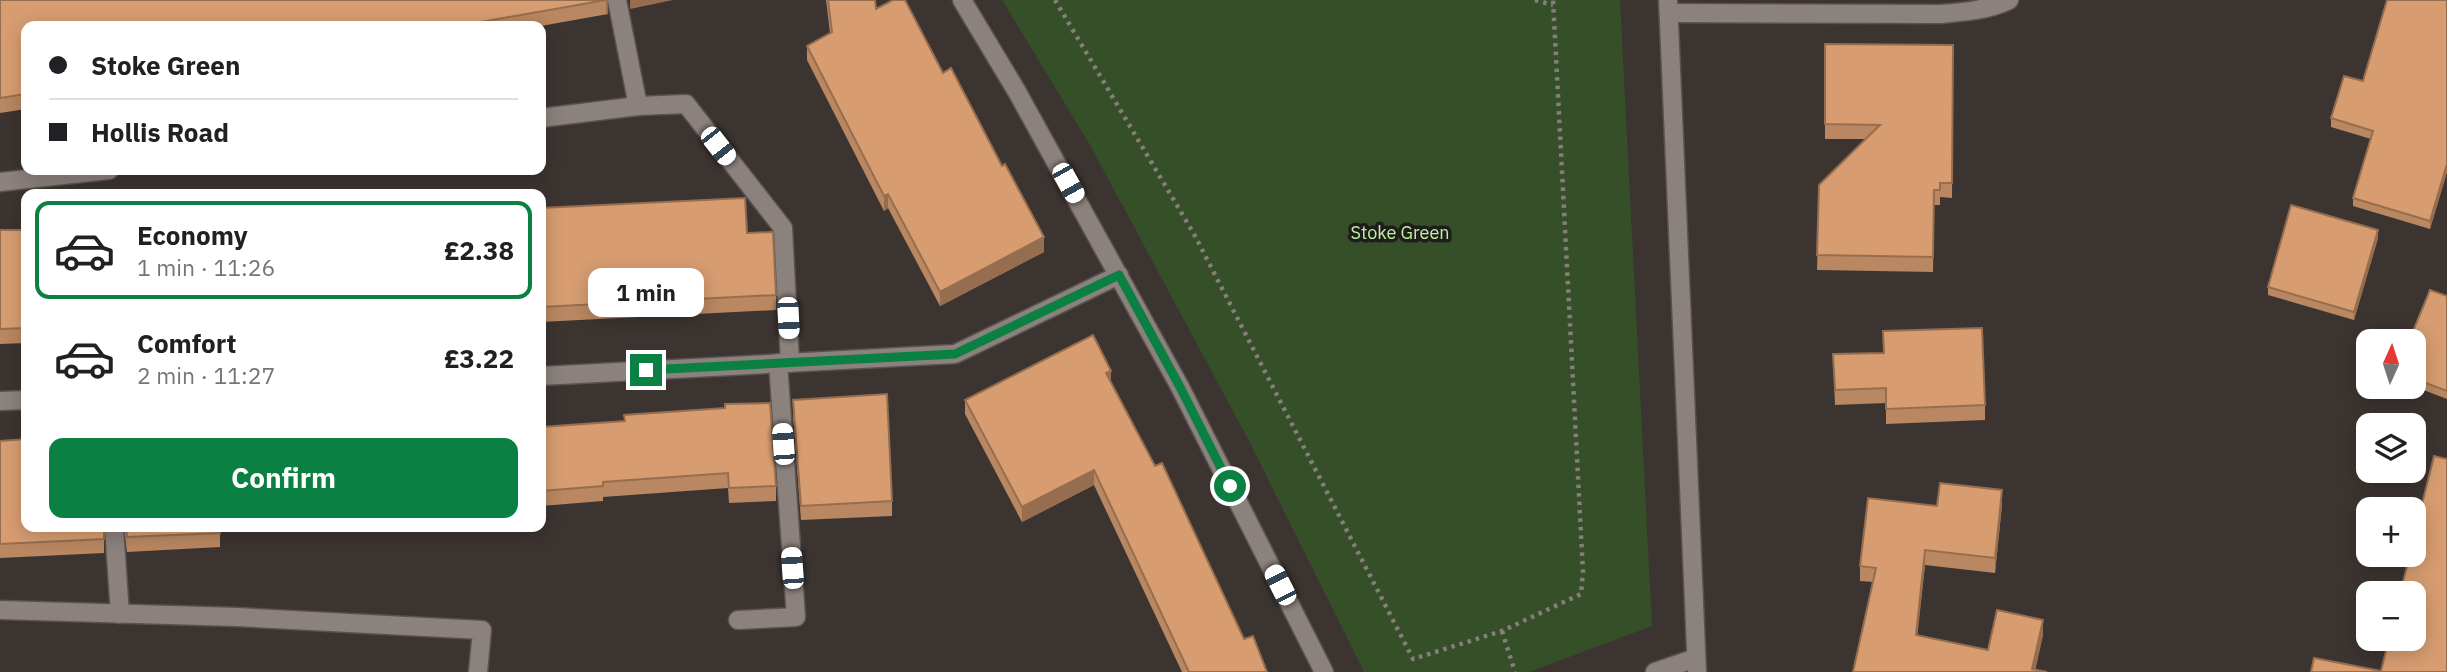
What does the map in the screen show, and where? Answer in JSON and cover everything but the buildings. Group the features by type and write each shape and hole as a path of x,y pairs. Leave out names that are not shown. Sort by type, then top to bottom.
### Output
{"street":[{"path":"617,0 638,106"},
{"path":"962,0 1016,90 1180,387 1324,672"},
{"path":"1655,672 1697,665 1669,7 1941,14 1975,10 2009,0"},
{"path":"546,117 638,106 686,104 783,228 784,363 796,617 738,620"},
{"path":"0,182 64,175"},
{"path":"546,376 955,354 1119,275"},
{"path":"0,401 21,400"},
{"path":"114,532 120,614"},
{"path":"0,610 237,617 482,630 478,672"}],"path":[{"path":"1055,0 1194,234 1413,659 1502,631 1581,594 1583,572 1553,3 1535,0"},
{"path":"1502,631 1516,672"}],"green space":[{"name":"Stoke Green","path":"1002,0 1620,0 1652,626 1529,672 1364,672 1249,441 1090,145"}],"route":[{"path":"646,370 955,354 1119,275 1230,486"}]}
